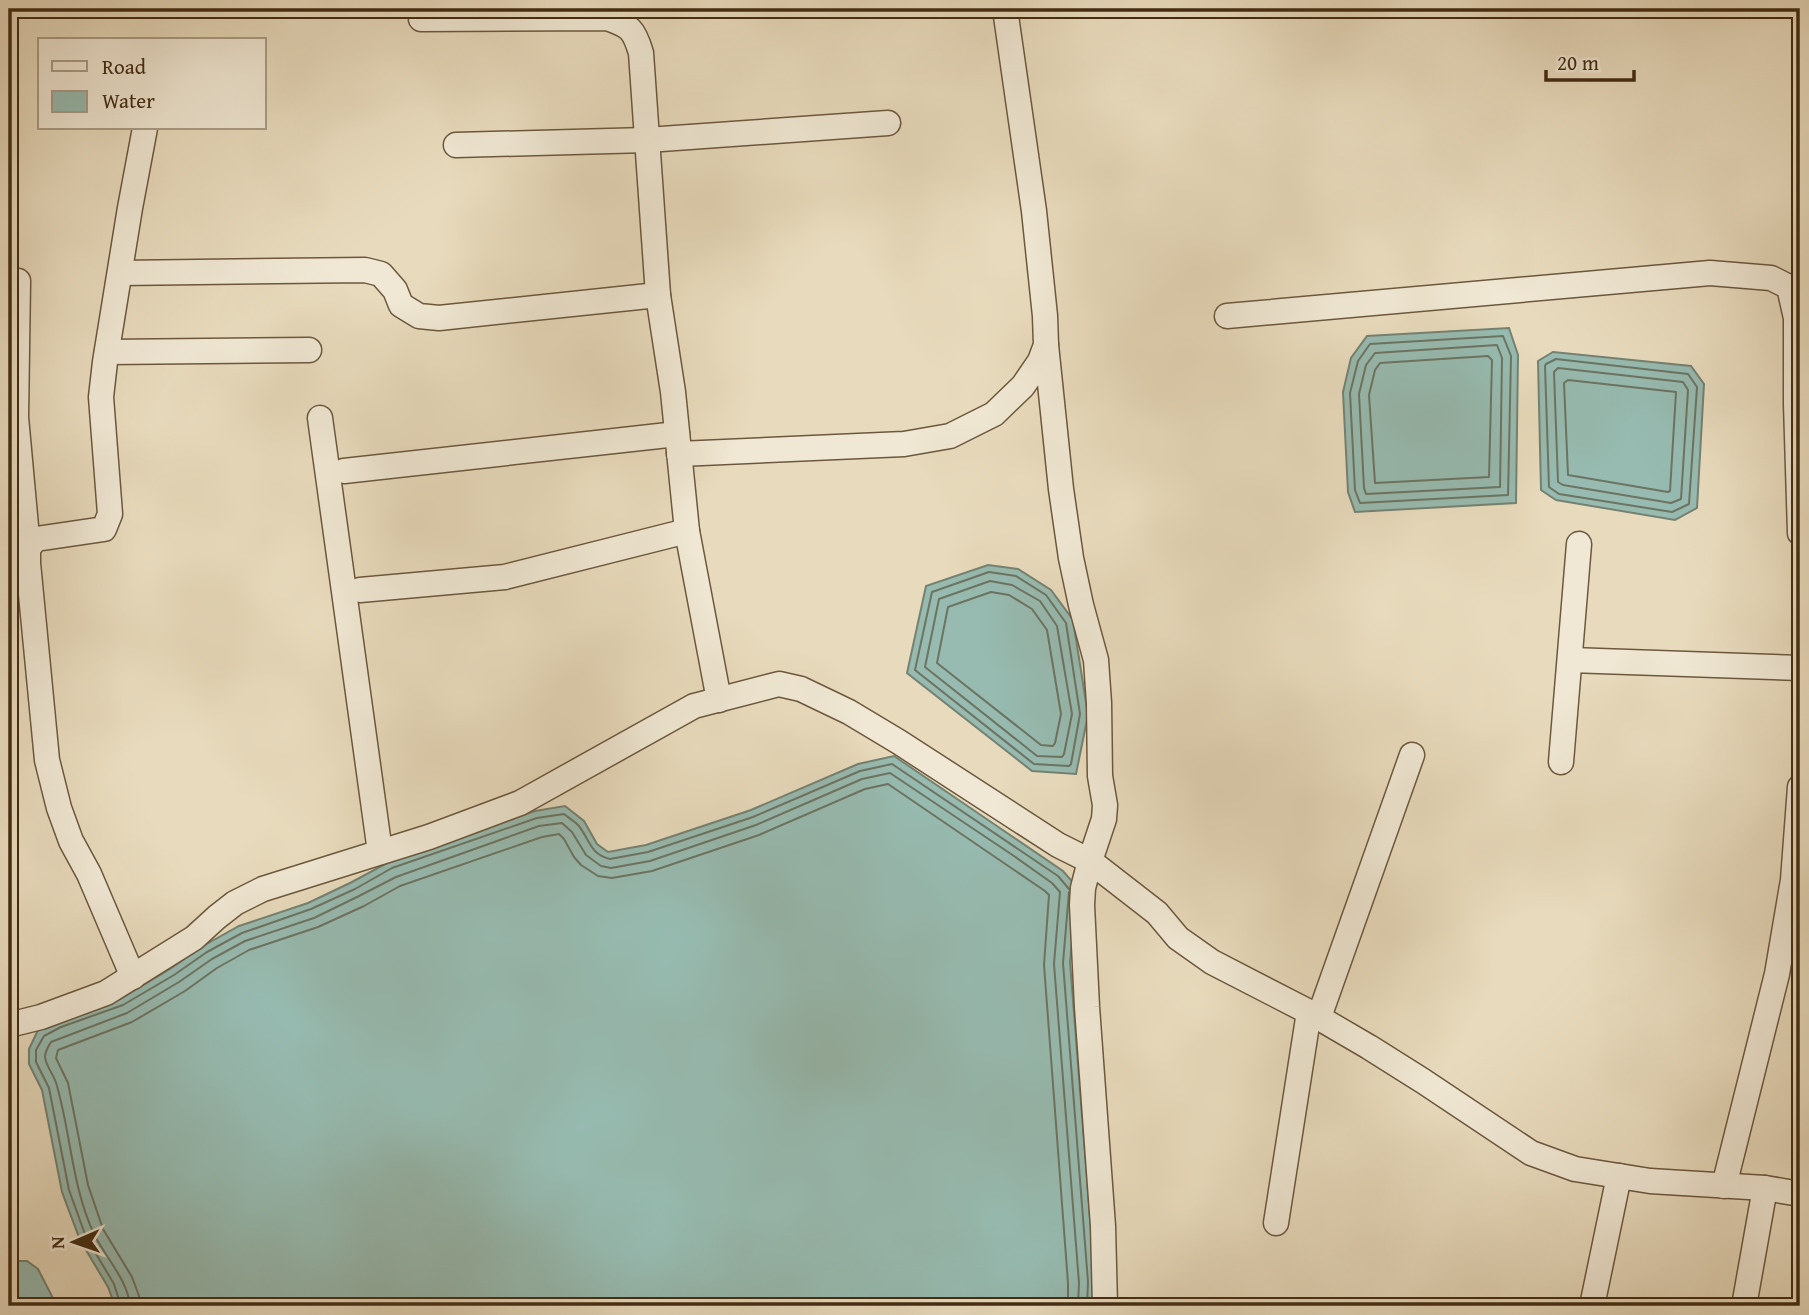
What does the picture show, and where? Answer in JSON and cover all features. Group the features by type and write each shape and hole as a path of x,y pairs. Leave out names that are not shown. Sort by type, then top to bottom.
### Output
{"street":[{"path":"1005,9 1034,211 1061,489 1071,558 1096,660 1100,776 1105,805 1104,819 1083,888 1082,905 1103,1226 1105,1306"},
{"path":"421,19 607,18 627,25 636,36 641,52 657,295 673,392 687,531 719,700"},
{"path":"456,145 647,141 888,122"},
{"path":"21,537 36,539 104,529 110,514 102,397 107,352 145,130"},
{"path":"120,273 365,270 381,274 395,290 401,305 419,316 439,318 657,295"},
{"path":"1227,316 1710,273 1771,278 1789,287 1796,318 1800,534"},
{"path":"18,281 16,417 21,537 27,563 47,760 59,808 71,841 89,874 133,977"},
{"path":"344,471 678,444 904,444 950,436 993,414 1023,386 1040,361 1046,345"},
{"path":"107,352 309,350"},
{"path":"320,418 380,852"},
{"path":"360,590 505,577 687,531"},
{"path":"1561,762 1579,544"},
{"path":"1570,660 1800,668"},
{"path":"9,1025 73,1007 106,993 194,938 235,903 263,889 429,837 520,803 694,706 779,684 801,689 859,718 1058,845 1090,861 1157,913 1178,938 1212,962 1314,1014 1423,1081 1531,1153 1575,1170 1650,1181 1765,1188 1800,1194"},
{"path":"1276,1223 1314,1014 1412,755"},
{"path":"1724,1186 1777,974 1793,880 1800,787"},
{"path":"1592,1306 1619,1176"},
{"path":"1744,1306 1765,1188"}],"water":[{"path":"1509,328 1518,355 1516,503 1355,512 1348,492 1343,392 1351,358 1367,336"},
{"path":"1553,352 1691,366 1704,384 1697,508 1675,520 1556,500 1541,490 1538,361"},
{"path":"988,565 1018,569 1051,590 1073,620 1088,715 1076,774 1032,771 907,673 926,586"},
{"path":"894,756 1063,871 1077,887 1070,962 1095,1282 1094,1306 115,1306 108,1287 80,1240 62,1192 42,1090 29,1064 29,1049 38,1030 120,999 239,926 308,903 389,862 535,811 565,806 584,821 597,844 608,852 646,845 751,810 858,764"},
{"path":"9,1261 27,1261 38,1269 57,1306 9,1306"}]}
